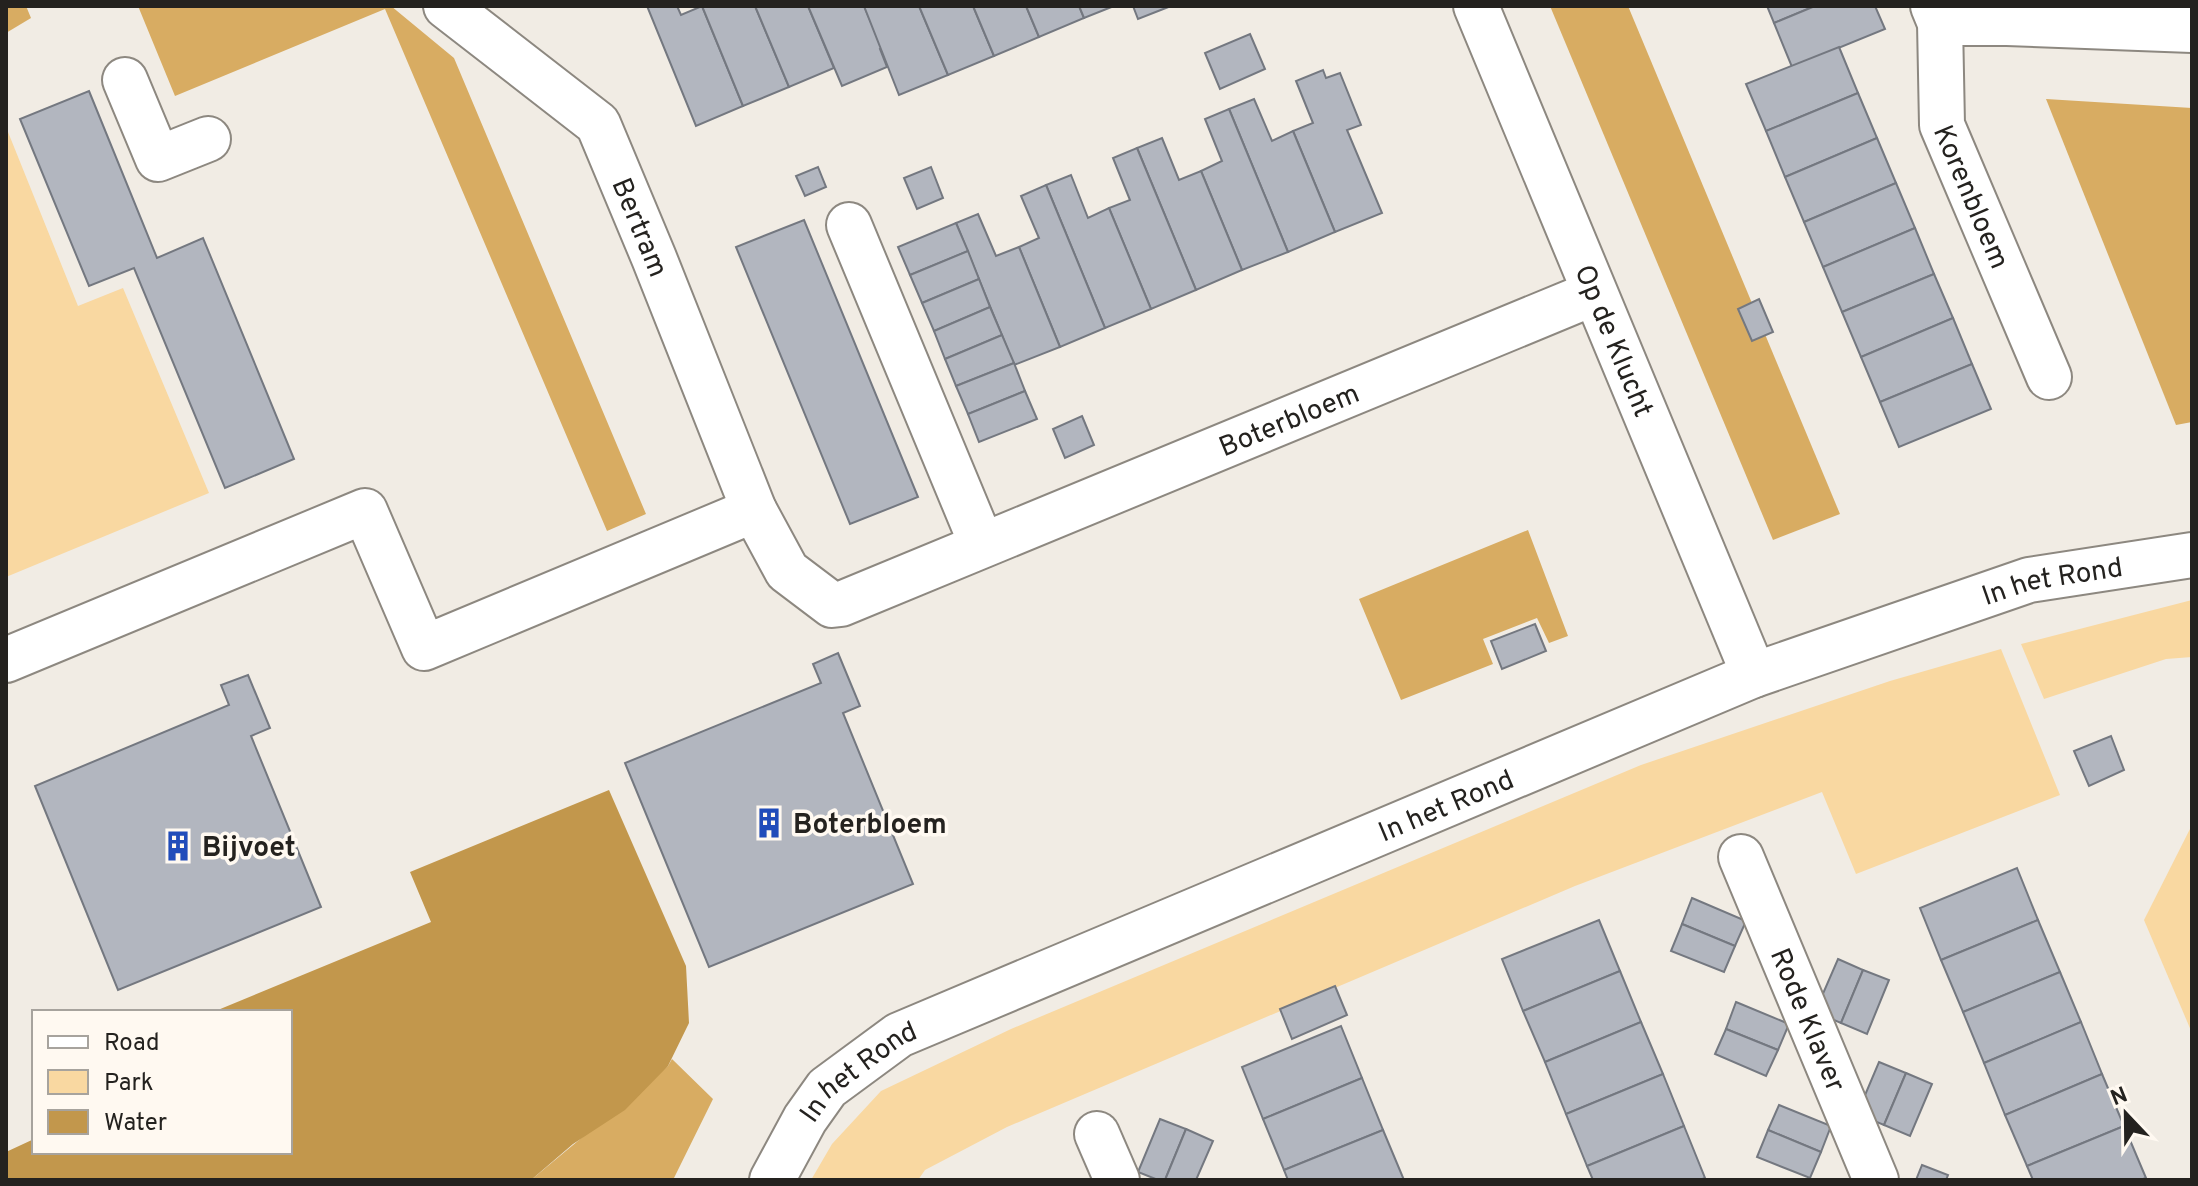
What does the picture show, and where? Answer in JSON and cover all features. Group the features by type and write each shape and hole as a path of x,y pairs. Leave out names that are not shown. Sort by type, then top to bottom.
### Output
{"street":[{"name":"Bertram","path":"446,6 598,124 754,510"},
{"name":"Op de Klucht","path":"1476,6 1754,675"},
{"path":"1937,15 2023,23 2192,30"},
{"name":"Korenbloem","path":"1937,15 1942,125 2049,377"},
{"path":"125,80 158,159 208,139"},
{"path":"849,225 982,545"},
{"name":"Boterbloem","path":"754,510 787,571 832,605 841,604 1594,293"},
{"path":"6,660 365,511 424,648 754,510"},
{"name":"In het Rond","path":"772,1180 805,1119 827,1088 899,1035 1754,675 2029,580 2192,555"},
{"name":"Rode Klaver","path":"1741,857 1876,1180"},
{"path":"1097,1134 1117,1180"}],"green space":[{"path":"6,127 78,306 123,288 209,493 6,577"},
{"path":"2192,600 2192,657 2166,659 2044,699 2021,644"},
{"path":"2001,649 2060,795 1856,874 1822,792 1575,886 1007,1127 925,1170 918,1180 811,1180 832,1144 881,1091 1011,1029 1641,765 1890,681"},
{"path":"2192,825 2192,1033 2144,920"}],"shaded area":[{"path":"6,6 26,6 31,18 6,33"},
{"path":"138,6 391,6 454,58 646,514 607,531 385,9 175,96"},
{"path":"1550,6 1628,6 1840,514 1773,540"},
{"path":"2046,99 2192,108 2192,422 2176,425"},
{"path":"1528,530 1568,636 1549,643 1537,618 1483,639 1493,664 1401,700 1359,599"},
{"path":"672,1059 713,1099 673,1180 531,1180 668,1066"}],"water":[{"path":"609,790 686,966 689,1023 668,1066 625,1110 573,1144 531,1180 6,1180 6,1152 32,1140 32,1154 292,1154 292,1010 218,1010 431,922 410,872"}],"building":[{"path":"647,6 677,6 681,15 702,6 743,106 696,126"},
{"path":"702,6 755,6 789,87 743,106"},
{"path":"755,6 808,6 834,68 789,87"},
{"path":"808,6 864,6 887,67 842,86"},
{"path":"864,6 919,6 948,75 899,95"},
{"path":"919,6 973,6 994,56 948,75"},
{"path":"973,6 1026,6 1039,37 994,56"},
{"path":"1026,6 1079,6 1084,18 1039,37"},
{"path":"1079,6 1114,6 1084,18"},
{"path":"1133,6 1171,6 1138,19"},
{"path":"1767,6 1815,6 1774,23"},
{"path":"1815,6 1875,6 1885,29 1792,67 1774,23"},
{"path":"1250,34 1265,69 1220,89 1205,53"},
{"path":"1839,47 1858,93 1766,131 1746,84"},
{"path":"1323,70 1326,78 1340,73 1361,125 1347,130 1382,213 1335,232 1293,131 1313,123 1296,81"},
{"path":"89,91 157,258 203,238 294,459 225,488 134,268 89,286 20,119"},
{"path":"1858,93 1877,138 1785,177 1766,131"},
{"path":"1254,99 1272,141 1293,131 1335,232 1288,252 1229,109"},
{"path":"1229,109 1288,252 1242,270 1201,171 1222,161 1205,119"},
{"path":"1162,138 1179,180 1201,171 1242,270 1196,290 1137,148"},
{"path":"1877,138 1896,183 1804,222 1785,177"},
{"path":"1137,148 1196,290 1151,309 1109,208 1130,200 1113,158"},
{"path":"818,167 826,187 805,196 796,176"},
{"path":"931,167 943,198 917,209 904,178"},
{"path":"1071,175 1088,218 1109,208 1151,309 1105,328 1046,185"},
{"path":"1896,183 1915,228 1823,267 1804,222"},
{"path":"1046,185 1105,328 1060,347 1019,247 1039,238 1021,196"},
{"path":"978,214 996,256 1019,247 1060,347 1014,365 956,223"},
{"path":"804,220 918,497 850,524 736,247"},
{"path":"956,223 968,251 910,275 898,247"},
{"path":"1915,228 1934,274 1842,312 1823,267"},
{"path":"968,251 979,279 922,303 910,275"},
{"path":"1934,274 1953,318 1861,357 1842,312"},
{"path":"979,279 990,307 934,331 922,303"},
{"path":"1759,299 1773,332 1752,341 1738,309"},
{"path":"990,307 1002,335 945,359 934,331"},
{"path":"1953,318 1972,364 1880,402 1861,357"},
{"path":"1002,335 1014,363 956,386 945,359"},
{"path":"1014,363 1025,391 968,414 956,386"},
{"path":"1972,364 1991,409 1899,447 1880,402"},
{"path":"1025,391 1037,419 979,442 968,414"},
{"path":"1082,416 1094,445 1065,458 1053,429"},
{"path":"1535,624 1546,651 1502,669 1491,641"},
{"name":"Boterbloem","path":"838,653 860,706 843,713 913,884 709,967 625,763 821,683 813,664"},
{"name":"Bijvoet","path":"248,675 270,728 251,736 321,907 118,990 35,786 229,705 221,685"},
{"path":"2111,736 2124,770 2089,786 2074,751"},
{"path":"2017,868 2038,920 1941,960 1920,908"},
{"path":"1692,898 1746,921 1735,946 1682,924"},
{"path":"1599,920 1620,971 1523,1011 1502,959"},
{"path":"2038,920 2060,972 1963,1012 1941,960"},
{"path":"1682,924 1735,946 1724,972 1671,951"},
{"path":"1838,959 1863,970 1841,1023 1815,1012"},
{"path":"1863,970 1889,980 1867,1034 1841,1023"},
{"path":"1620,971 1641,1022 1545,1062 1523,1011"},
{"path":"2060,972 2081,1022 1984,1063 1963,1012"},
{"path":"1335,986 1347,1015 1292,1039 1280,1009"},
{"path":"1736,1002 1789,1024 1778,1050 1726,1029"},
{"path":"1641,1022 1663,1074 1566,1114 1545,1062"},
{"path":"2081,1022 2102,1074 2005,1115 1984,1063"},
{"path":"1341,1026 1362,1078 1263,1119 1242,1067"},
{"path":"1726,1029 1778,1050 1766,1076 1715,1054"},
{"path":"1879,1062 1906,1073 1884,1125 1857,1114"},
{"path":"1906,1073 1932,1084 1910,1136 1884,1125"},
{"path":"1663,1074 1684,1126 1587,1166 1566,1114"},
{"path":"2102,1074 2124,1126 2027,1166 2005,1115"},
{"path":"1362,1078 1383,1130 1284,1170 1263,1119"},
{"path":"1779,1105 1831,1126 1821,1152 1768,1130"},
{"path":"1160,1119 1186,1129 1165,1180 1138,1172"},
{"path":"1684,1126 1705,1178 1593,1180 1587,1166"},
{"path":"2124,1126 2146,1178 2033,1180 2027,1166"},
{"path":"1186,1129 1213,1141 1196,1180 1165,1180"},
{"path":"1383,1130 1404,1180 1288,1180 1284,1170"},
{"path":"1768,1130 1821,1152 1810,1178 1757,1157"},
{"path":"1922,1165 1948,1175 1946,1180 1916,1180"}],"place":[{"name":"Boterbloem","path":"769,823"},
{"name":"Bijvoet","path":"178,846"}]}
